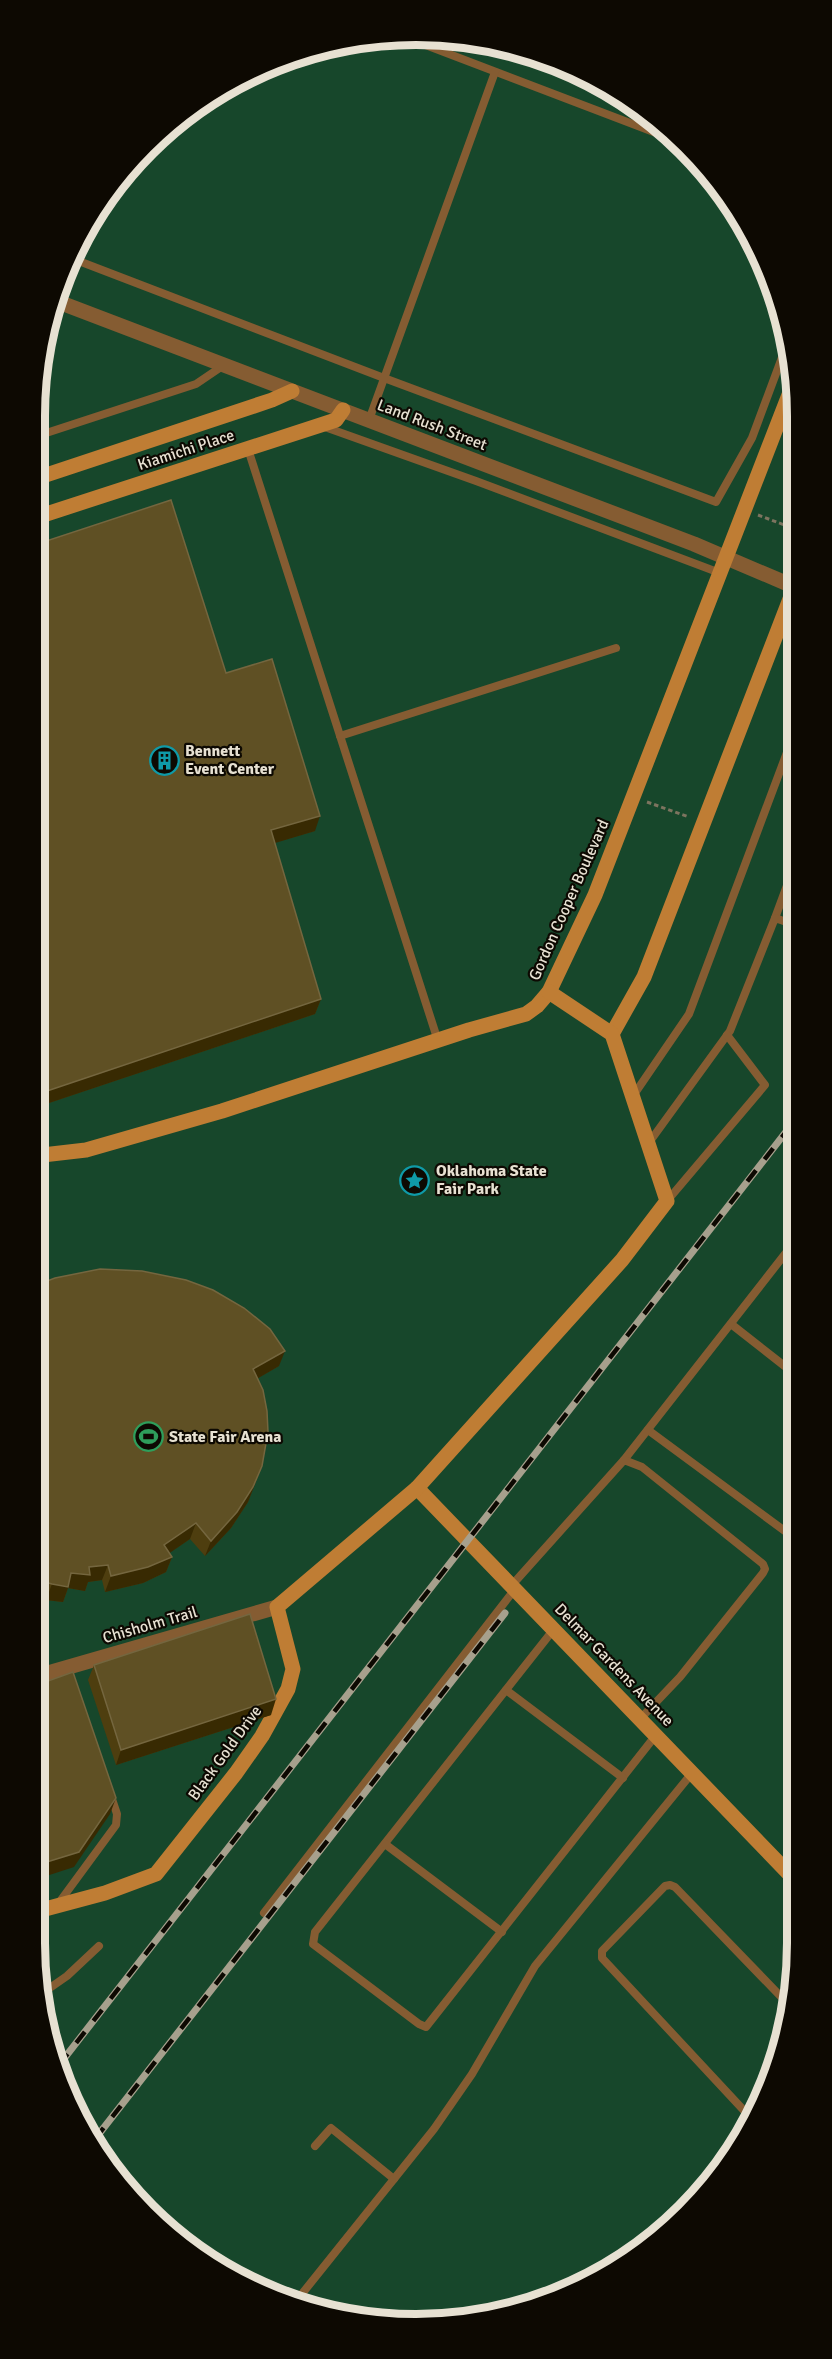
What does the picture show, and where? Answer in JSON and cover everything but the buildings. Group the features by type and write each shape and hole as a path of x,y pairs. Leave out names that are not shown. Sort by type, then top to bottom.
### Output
{"street":[{"name":"Land Rush Street","path":"63,304 787,583"},
{"name":"Kiamichi Place","path":"45,474 272,400 292,391"},
{"name":"Gordon Cooper Boulevard","path":"45,1155 86,1150 211,1115 526,1014 537,1006 549,992 595,895 786,402"},
{"name":"Kiamichi Place","path":"45,514 336,420 342,410"},
{"path":"612,1034 644,976 705,824 787,607"},
{"path":"277,1607 417,1488 622,1260 667,1201 612,1034 549,992"},
{"name":"Delmar Gardens Avenue","path":"417,1488 787,1872"},
{"name":"Chisholm Trail","path":"45,1676 71,1673 277,1607"},
{"name":"Black Gold Drive","path":"45,1909 105,1893 156,1874 236,1773 277,1711 292,1677 293,1669 277,1607"}],"lane":[{"path":"426,45 656,133"},
{"path":"369,420 495,72"},
{"path":"79,261 384,378 716,501 752,438 782,359"},
{"path":"45,433 196,384 224,365"},
{"path":"319,425 720,573"},
{"path":"248,449 438,1041"},
{"path":"340,736 616,648"},
{"path":"633,1096 689,1014 787,752"},
{"path":"648,1144 727,1035 787,886"},
{"path":"775,918 787,922"},
{"path":"667,1201 765,1085 727,1035"},
{"path":"264,1913 514,1587 624,1460 787,1252"},
{"path":"731,1324 787,1368"},
{"path":"648,1430 787,1533"},
{"path":"624,1460 642,1467 763,1564 765,1569 680,1677 640,1719"},
{"path":"554,1629 315,1932 313,1944 426,2027 656,1735"},
{"path":"506,1690 623,1778"},
{"path":"301,2295 434,2129 472,2074 535,1966 692,1773"},
{"path":"57,1905 116,1825 117,1814 106,1780"},
{"path":"385,1844 502,1932"},
{"path":"746,2113 602,1958 602,1951 664,1886 670,1885 675,1887 783,1999"},
{"path":"48,1989 67,1976 99,1946"},
{"path":"315,2146 331,2128 394,2179"}],"path":[{"path":"745,511 787,527"},
{"path":"634,797 705,824"}],"green space":[{"name":"Oklahoma State Fair Park","path":"416,45 488,52 558,73 602,95 661,137 695,171 724,210 759,274 774,320 784,368 787,416 787,1943 780,2015 759,2085 737,2129 695,2188 661,2222 642,2237 580,2276 512,2301 464,2311 392,2313 344,2307 320,2301 252,2276 190,2237 171,2222 137,2188 95,2129 73,2085 52,2015 46,1967 45,416 52,344 73,274 95,230 108,210 137,171 171,137 210,108 274,73 344,52"}],"railway":[{"path":"64,2059 787,1131"},
{"path":"99,2134 505,1613"}],"place":[{"name":"Bennett Event Center","path":"164,760"},
{"name":"Oklahoma State Fair Park","path":"415,1180"},
{"name":"State Fair Arena","path":"148,1437"}]}
